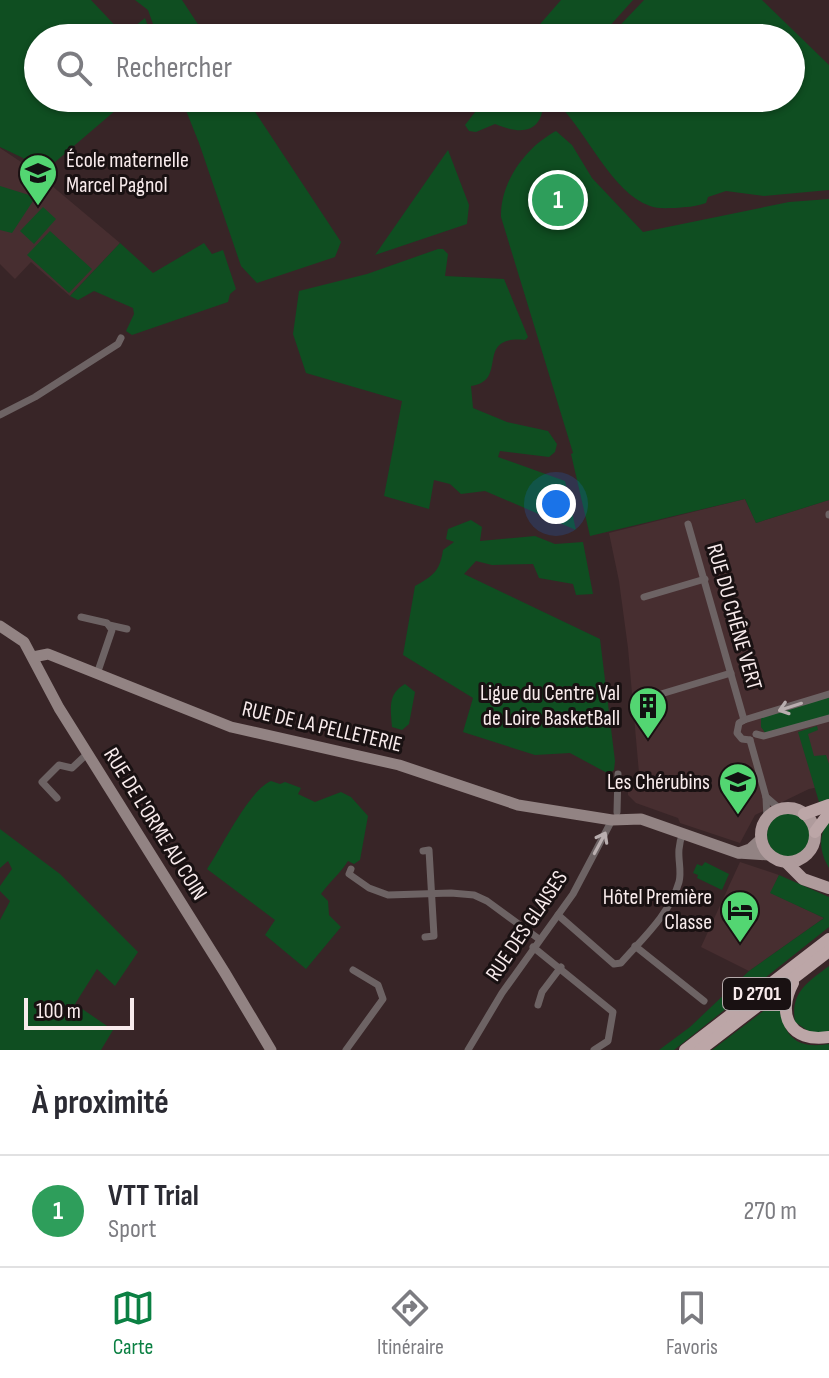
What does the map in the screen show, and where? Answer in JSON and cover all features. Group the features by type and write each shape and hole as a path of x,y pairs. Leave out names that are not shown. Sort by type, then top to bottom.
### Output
{"highway":[{"path":"804,814 829,805"},
{"path":"815,832 829,813"},
{"name":"D 2701","path":"685,1050 829,939"},
{"name":"D 2701","path":"700,1050 829,951"},
{"path":"796,977 785,1002 790,1024 803,1036 815,1039 829,1037"}],"main road":[{"name":"RUE DE L'ORME AU COIN","path":"0,626 20,638 33,657 59,708 271,1050"},
{"name":"RUE DE LA PELLETERIE","path":"33,657 48,654 231,727 399,765 518,805 613,817 638,812 738,853 769,855"},
{"path":"738,853 753,847 761,839 767,819 781,810 789,809 804,814 815,832 813,846 803,857 786,862"},
{"path":"761,839 769,855 786,862 798,876 829,888"},
{"path":"803,857 804,871 811,882"}],"street":[{"path":"0,415 35,397 118,344 121,338"},
{"name":"RUE DU CHÊNE VERT","path":"688,524 747,720"},
{"path":"644,597 705,579"},
{"path":"81,617 127,629"},
{"path":"97,674 111,633 109,625"},
{"path":"661,694 731,673"},
{"path":"829,694 747,720 737,726 737,733 739,737 764,736 829,718"},
{"path":"747,720 757,727 753,737 766,797 767,819"},
{"path":"57,798 42,782 59,765 72,768 88,753"},
{"path":"613,817 618,774"},
{"path":"766,797 781,810"},
{"name":"RUE DES GLAISES","path":"468,1050 502,993 573,894 613,817"},
{"path":"558,915 614,964 621,963 656,924 679,881 678,846 683,833"},
{"path":"423,851 429,850 434,936 425,937"},
{"path":"351,869 349,874 378,893 466,894 481,898 539,939"},
{"path":"635,946 704,1001"},
{"path":"533,947 613,1012 608,1041 594,1050"},
{"path":"538,1005 542,992 561,967"},
{"path":"346,1050 383,999 378,985 353,970"}],"shaded area":[{"name":"École maternelle Marcel Pagnol","path":"0,148 33,170 120,243 70,296 31,262 15,279 0,264"},
{"path":"745,499 756,523 829,500 829,785 809,789 755,815 740,843 680,823 678,818 636,803 628,795 628,788 639,773 628,648 609,533"},
{"path":"740,862 779,875 771,893 824,918 749,971 701,947"}],"green space":[{"path":"0,0 91,0 114,24 24,24 24,112 114,112 41,174 23,158 0,147"},
{"path":"135,0 182,0 198,24 153,24 148,10"},
{"path":"561,0 633,0 612,24 540,24"},
{"path":"644,0 762,0 787,24 621,24"},
{"path":"805,42 829,65 829,190 764,196 726,191 708,197 702,204 656,208 636,199 624,189 565,112 805,112"},
{"path":"187,112 255,112 341,242 335,257 257,283 241,266"},
{"path":"475,112 542,112 540,119 529,129 514,130 495,124 476,132 469,131 465,125"},
{"path":"556,131 572,145 592,178 643,232 789,202 829,199 829,500 756,523 745,499 590,536 573,453 501,217 505,191 517,167 535,146"},
{"path":"448,150 469,205 467,224 375,255"},
{"path":"0,186 29,195 33,201 12,233 0,230"},
{"path":"43,207 56,219 34,244 20,231"},
{"path":"50,231 92,269 69,293 27,255"},
{"path":"120,243 153,273 204,243 212,254 223,250 236,289 230,294 228,302 132,335 126,331 134,314 133,308 94,291 78,300 70,296"},
{"path":"438,249 448,254 445,276 504,279 528,337 500,344 495,351 489,376 471,386 473,408 507,422 548,431 557,444 555,452 549,457 500,451 498,457 565,481 576,530 485,491 461,494 450,484 434,480 429,509 384,496 402,401 306,373 293,334 299,291 367,274"},
{"path":"471,520 482,527 480,541 535,536 555,544 583,542 593,594 576,595 573,584 539,578 533,564 492,565 476,561 464,574 600,639 615,761 614,770 609,774 570,753 535,755 463,732 473,698 403,655 415,586 435,572 443,550 454,542 446,539 448,529"},
{"path":"405,684 415,692 409,724 402,730 392,727 391,708 395,692"},
{"path":"829,697 829,715 766,734 761,727 761,718"},
{"path":"817,726 818,730 808,734 814,756 826,755 829,764 829,799 819,802 798,732"},
{"path":"271,781 301,788 298,794 315,802 341,792 351,797 368,816 360,860 354,864 348,861 321,894 328,901 329,915 341,927 306,969 265,935 275,920 207,869 245,807"},
{"path":"789,813 805,819 811,835 805,851 789,857 773,851 767,835 773,819"},
{"path":"829,820 829,868 821,844"},
{"path":"0,829 60,874 138,952 115,986 97,969 75,1004 113,1030 101,1050 0,1050 0,920 10,901 0,891 0,886 12,869 8,861 0,868"},
{"path":"705,862 729,874 722,890 693,873 697,864 702,866"},
{"path":"779,875 829,897 829,927 674,1050 659,1050 690,1027 749,971 824,918 770,893"},
{"path":"829,966 829,1031 814,1035 795,1022 795,1003 802,989"},
{"path":"778,1000 783,1022 792,1037 806,1044 829,1044 829,1050 712,1050"}],"place":[{"name":"VTT Trial","path":"558,200"},
{"name":"École maternelle Marcel Pagnol","path":"38,207"},
{"name":"Ligue du Centre Val de Loire BasketBall","path":"648,740"},
{"name":"Les Chérubins","path":"738,816"},
{"name":"Hôtel Première Classe","path":"740,944"}]}
